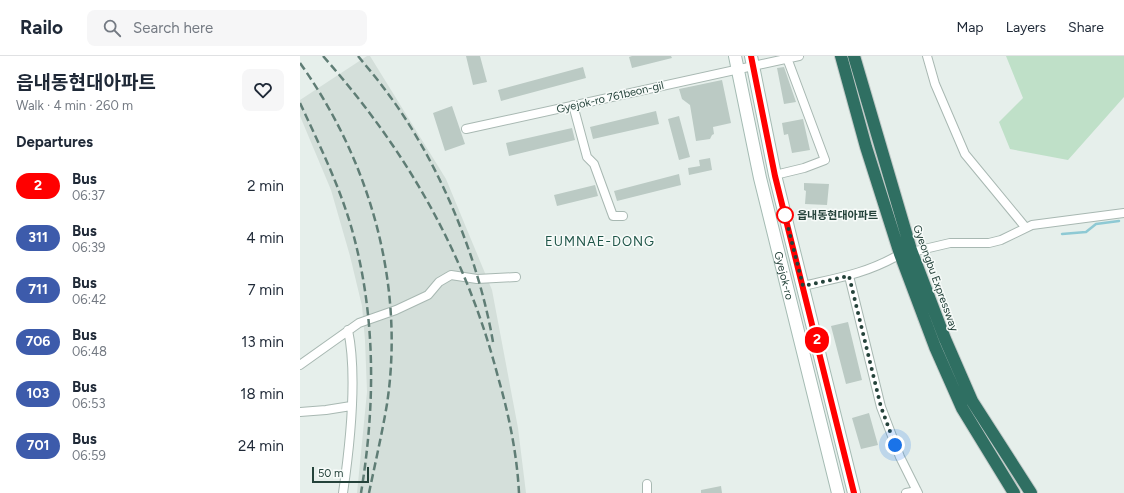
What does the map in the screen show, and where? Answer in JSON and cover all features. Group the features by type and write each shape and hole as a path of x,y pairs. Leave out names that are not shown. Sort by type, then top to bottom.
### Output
{"highway":[{"path":"841,56 866,147 900,254 935,347 962,408 1014,493"},
{"name":"Gyeongbu Expressway","path":"854,56 911,250 945,339 972,401 1031,493"}],"main road":[{"name":"Gyejok-ro","path":"735,56 760,178 838,493"},
{"name":"Gyejok-ro","path":"752,61 775,176 854,493"}],"street":[{"name":"Gyejok-ro 761beon-gil","path":"466,129 738,69 752,61 799,56"},
{"path":"927,56 935,84 964,154 1026,228"},
{"path":"775,176 804,168 825,160 787,58"},
{"path":"573,105 587,157 594,164 613,216 624,216"},
{"path":"916,251 950,243 989,243 1001,240 1026,228 1047,222 1124,213"},
{"path":"803,286 849,276 878,266 895,257"},
{"path":"300,365 359,323 396,310 428,295 438,282 451,275 477,279 516,277"},
{"path":"849,276 881,407 900,457 917,492 906,493"},
{"path":"343,493 348,461 351,406 351,360 348,330"},
{"path":"300,412 351,406"}],"shaded area":[{"path":"367,56 370,56 446,179 492,290 518,428 526,493 357,493 367,392 362,306 350,256 331,190 300,116 300,100"}],"green space":[{"path":"1006,56 1124,56 1124,97 1068,160 1010,149 999,122 1023,98"}],"building":[{"path":"466,56 480,56 487,82 473,85"},
{"path":"671,56 672,58 632,68 629,57"},
{"path":"583,67 586,78 501,101 498,90"},
{"path":"784,67 796,102 784,104 777,68"},
{"path":"722,80 731,123 713,127 714,134 710,139 696,141 690,105 682,99 679,89"},
{"path":"452,106 465,144 445,151 433,113"},
{"path":"656,111 659,124 593,139 590,127"},
{"path":"679,116 690,157 679,160 668,119"},
{"path":"803,119 810,150 792,153 788,134 784,135 782,123"},
{"path":"572,128 575,140 509,156 506,143"},
{"path":"710,158 712,170 689,175 688,168 700,166 699,160"},
{"path":"679,174 681,185 617,201 614,191"},
{"path":"804,183 829,184 827,205 805,204 806,191 804,190"},
{"path":"595,185 598,196 557,206 554,195"},
{"path":"848,322 862,380 846,384 831,326"},
{"path":"869,413 878,445 861,449 852,418"},
{"path":"721,486 722,493 701,493 701,490"}],"waterway":[{"path":"1062,234 1086,232 1096,224 1119,221"}],"railway":[{"path":"323,56 353,92 407,167 451,246 469,288 485,332 502,391 514,449 519,493"},
{"path":"358,56 403,114 438,176 453,208 477,275 493,342"},
{"path":"300,63 325,101 346,141 363,182 376,225 386,269 391,314 391,359 387,404 369,493"},
{"path":"300,103 330,169 349,220 361,269 366,300 370,333 371,397 366,461 361,493"}],"bus line":[{"name":"2","path":"751,56 775,176 854,493"}],"place":[{"name":"읍내동현대아파트","path":"785,215"}],"district":[{"name":"EUMNAE-DONG","path":"600,241"}],"route":[{"path":"785,215 803,286 849,276 881,407 895,445"}]}
